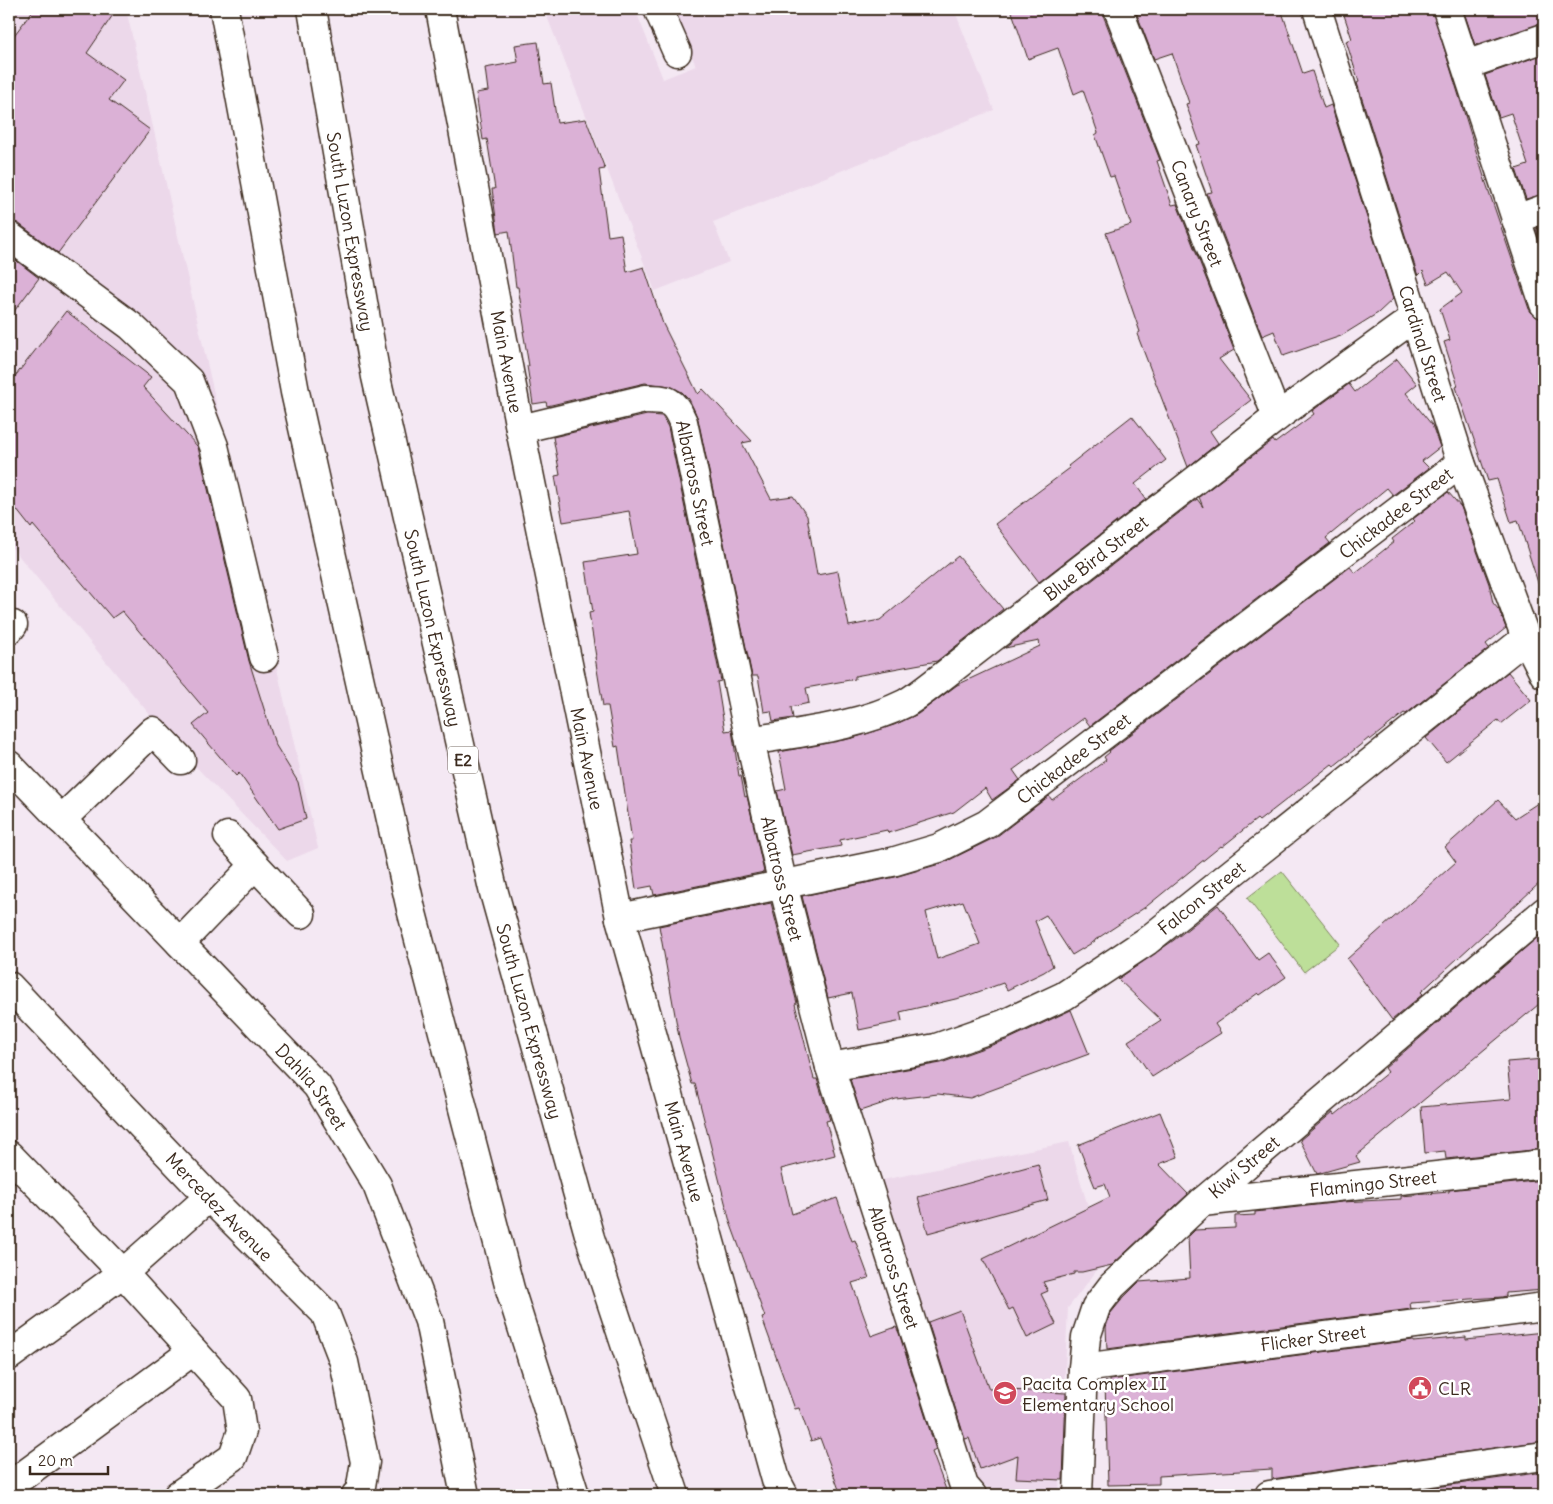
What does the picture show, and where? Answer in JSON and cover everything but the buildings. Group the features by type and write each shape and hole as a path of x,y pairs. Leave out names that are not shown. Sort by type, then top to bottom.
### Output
{"main road":[{"path":"224,9 295,392 411,909 510,1289 575,1495"},
{"name":"South Luzon Expressway","path":"312,9 376,378 492,889 590,1238 675,1495"},
{"name":"Main Avenue","path":"440,9 520,429 620,918 776,1480 784,1495"},
{"path":"658,9 677,52"},
{"name":"Canary Street","path":"1118,9 1276,417"},
{"name":"Cardinal Street","path":"1317,9 1462,463 1526,638 1544,674"},
{"path":"1447,9 1544,304"},
{"path":"1466,65 1544,38"},
{"path":"1516,219 1544,209"},
{"path":"9,236 131,326 189,381 214,446 264,657"},
{"name":"Blue Bird Street","path":"750,741 875,716 906,702 934,684 1276,417 1415,317"},
{"name":"Albatross Street","path":"520,429 645,399 670,401 678,410 683,422 782,885 830,1067 964,1486 972,1495"},
{"name":"Chickadee Street","path":"620,918 892,862 939,848 986,824 1462,463"},
{"name":"Falcon Street","path":"830,1067 936,1048 1004,1024 1064,996 1146,941 1526,638"},
{"path":"61,820 153,731 181,760"},
{"name":"Dahlia Street","path":"9,765 317,1086 377,1185 428,1321 465,1495"},
{"path":"228,836 300,914"},
{"path":"180,943 255,865"},
{"name":"Kiwi Street","path":"1078,1495 1086,1337 1096,1307 1112,1286 1202,1202 1544,912"},
{"name":"Mercedez Avenue","path":"9,986 209,1197 326,1313 344,1362 365,1462 360,1492 356,1495"},
{"path":"9,1155 123,1273 237,1400 242,1431 233,1457 178,1495"},
{"name":"Flamingo Street","path":"1202,1202 1544,1164"},
{"path":"9,1356 123,1273 209,1197"},
{"name":"Flicker Street","path":"1083,1368 1544,1307"},
{"path":"9,1486 192,1351"},
{"path":"1269,1495 1544,1456"}],"shaded area":[{"path":"19,9 126,9 318,848 287,861 174,744 9,544 9,21"},
{"path":"544,9 635,9 663,79 696,66 672,9 954,9 994,110 713,222 729,262 655,291"},
{"name":"Pacita Complex II Elementary School","path":"1069,1142 1104,1261 1068,1308 1059,1493 1057,1495 1000,1495 974,1479 873,1182"}],"green space":[{"path":"1282,871 1340,944 1304,972 1247,898"}],"place":[{"name":"CLR","path":"1420,1388"},
{"name":"Pacita Complex II Elementary School","path":"1005,1393"}]}
